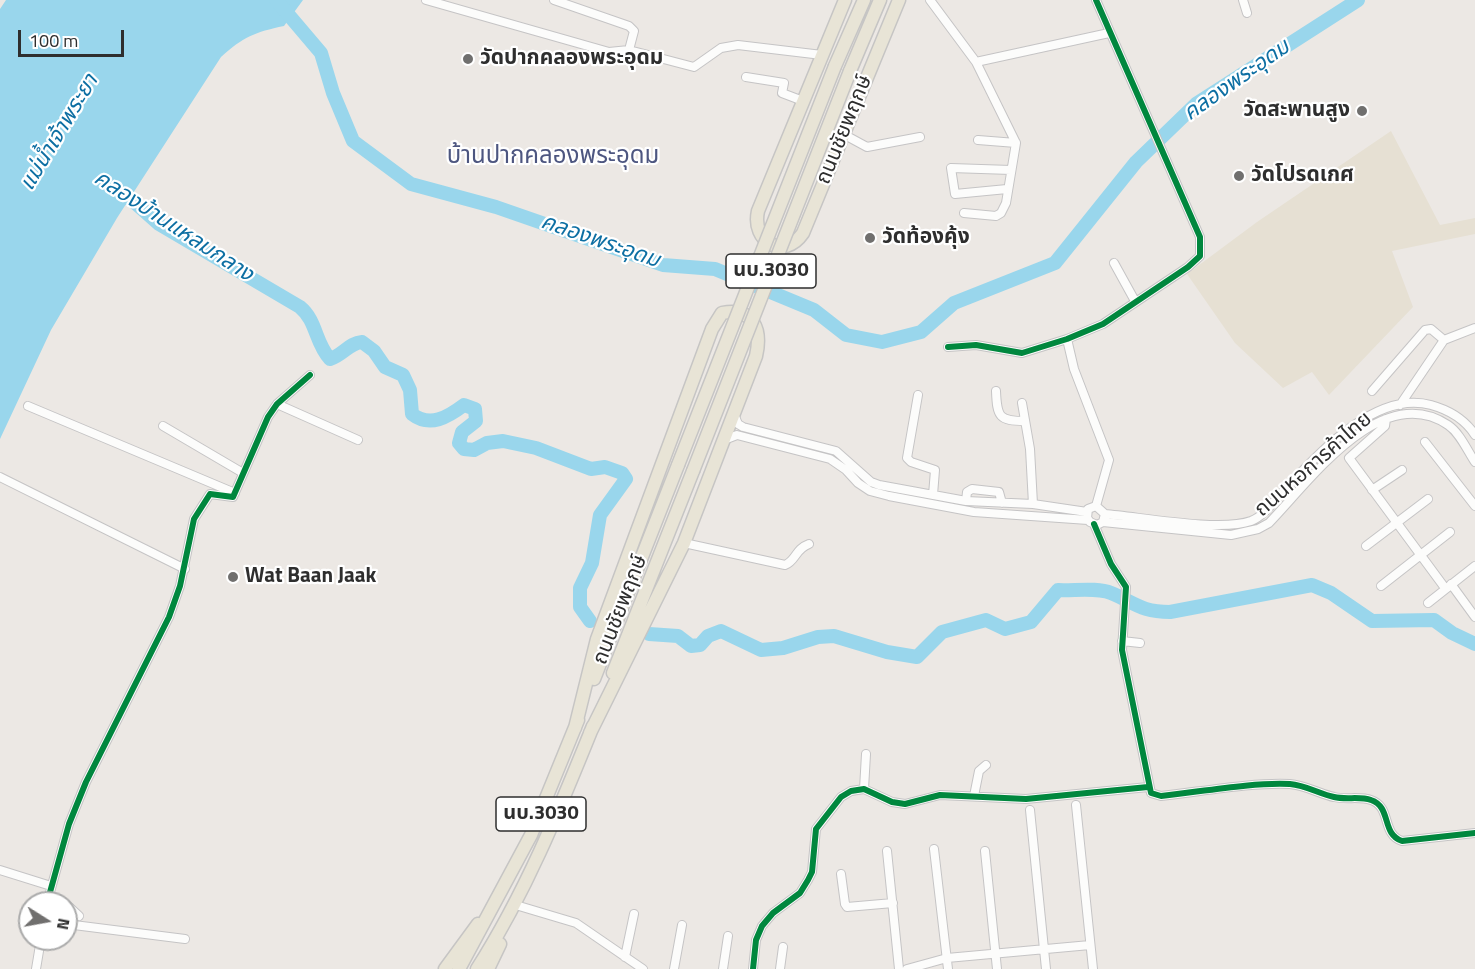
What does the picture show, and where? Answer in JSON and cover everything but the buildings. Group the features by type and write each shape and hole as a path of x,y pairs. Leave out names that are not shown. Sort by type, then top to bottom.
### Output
{"main road":[{"name":"ถนนชัยพฤกษ์","path":"845,0 757,217 761,238 768,245 780,248 800,239 899,0"},
{"name":"ถนนชัยพฤกษ์","path":"459,969 500,897 544,806 835,66 864,0"},
{"name":"ถนนชัยพฤกษ์","path":"477,969 524,888 553,825 880,0"},
{"path":"575,728 597,639 712,329 722,313 741,312 751,319 758,342 756,356 684,543 590,733"},
{"name":"ถนนชัยพฤกษ์","path":"488,969 519,906 524,888"},
{"path":"445,969 500,897"}],"street":[{"path":"426,0 609,52 628,50 694,67 721,48 738,45 822,55"},
{"path":"554,0 629,26 634,31 628,50"},
{"path":"930,0 976,62 1016,143 1004,210 996,216 964,213"},
{"path":"948,347 976,345 1022,352 1067,339 1103,324 1188,267 1200,255 1200,237 1096,0"},
{"path":"1243,0 1247,13"},
{"path":"976,62 1109,33"},
{"path":"746,77 784,83 782,93 803,101"},
{"path":"843,134 867,147 920,137"},
{"path":"978,140 1016,143"},
{"path":"1007,189 955,194 951,168 1011,170"},
{"path":"1114,263 1135,301"},
{"path":"1398,413 1400,403 1444,340 1475,328"},
{"path":"1372,391 1425,330 1431,329 1444,340"},
{"path":"1067,339 1074,369 1109,460 1109,468 1096,506 1102,508 1095,518 1111,564 1126,587 1122,641 1150,793 1161,796 1292,784 1334,797 1373,800 1381,805 1389,832 1394,838 1402,841 1475,833"},
{"path":"50,891 69,824 86,782 177,599 198,511 210,494 233,497 268,417 277,404 310,375"},
{"path":"996,391 1000,416 1003,419 1025,421"},
{"path":"918,395 907,458 911,462 935,470 933,495"},
{"path":"1022,403 1030,449 1033,504"},
{"name":"ถนนหอการค้าไทย","path":"723,441 737,435 830,459 864,487 889,496 974,512 1230,525 1254,519 1340,437 1375,411 1400,403 1424,403 1443,408 1459,417 1475,435"},
{"path":"277,404 358,440"},
{"path":"28,406 235,493"},
{"name":"ถนนหอการค้าไทย","path":"734,414 738,424 743,427 836,451 870,482 966,501 1033,504 1095,518 1231,535 1258,529 1269,523 1304,482 1342,448 1379,421 1398,413 1433,417 1450,425 1475,462"},
{"path":"1349,458 1384,426 1386,419"},
{"path":"163,426 243,473"},
{"path":"799,451 801,442"},
{"path":"1425,442 1475,506"},
{"path":"1342,448 1421,557 1475,617"},
{"path":"1372,490 1402,470"},
{"path":"0,477 185,569"},
{"path":"966,501 967,492 972,489 999,492 1002,502"},
{"path":"1366,546 1428,499"},
{"path":"1381,586 1421,557 1450,532"},
{"path":"684,543 785,565 790,564 800,547 809,544"},
{"path":"1428,603 1475,567"},
{"path":"1122,641 1140,643"},
{"path":"864,789 866,754"},
{"path":"974,796 979,771 986,765"},
{"path":"753,969 756,940 762,926 773,913 800,893 812,872 816,829 841,797 851,791 864,789 898,804 940,795 1043,798 1148,787"},
{"path":"1076,805 1093,969"},
{"path":"1030,810 1046,969"},
{"path":"934,849 948,969"},
{"path":"887,851 899,969"},
{"path":"985,851 997,969"},
{"path":"0,870 51,886"},
{"path":"841,874 845,904 848,907 892,903"},
{"path":"519,906 576,923 643,969"},
{"path":"625,957 634,914"},
{"path":"674,969 682,925"},
{"path":"78,926 185,939"},
{"path":"723,969 728,936"},
{"path":"907,969 947,958 1090,945"},
{"path":"780,969 783,947"},
{"path":"36,969 39,951"}],"shaded area":[{"path":"1391,131 1440,225 1475,218 1475,234 1392,251 1413,307 1329,395 1312,372 1283,388 1235,343 1187,274 1257,222"}],"water":[{"name":"แม่น้ำเจ้าพระยา","path":"6,0 303,0 284,26 250,36 221,57 117,218 51,330 0,439 0,9"}],"waterway":[{"name":"คลองพระอุดม","path":"276,0 321,53 333,93 353,141 411,184 496,207 663,265 715,269 814,310 846,335 882,342 921,332 954,303 1055,263 1136,162 1196,104 1358,0"},
{"name":"คลองบ้านแหลมกลาง","path":"114,189 133,201 159,224 300,307 310,319 321,346 330,359 362,342 374,351 385,367 403,375 410,390 412,414 425,420 432,420 445,417 464,405 475,409 476,421 462,432 459,443 464,449 474,450 487,443 503,441 536,448 591,469 605,467 622,473 626,479 600,515 592,563 580,588 580,607 590,621"},
{"name":"คลองบ้านแหลมกลาง","path":"649,634 678,636 691,646 700,645 708,636 721,631 761,650 783,648 818,637 834,636 887,652 917,657 942,632 986,620 1005,629 1031,622 1058,590 1105,591 1145,609 1170,612 1312,585 1331,593 1372,621 1434,620 1452,633 1475,644"}],"cycle path":[{"path":"948,347 976,345 1022,353 1067,339 1103,324 1188,267 1200,256 1200,237 1096,0"},
{"path":"50,891 69,824 86,782 169,617 180,586 194,519 210,494 233,497 268,417 277,404 310,375"},
{"path":"1094,524 1111,564 1126,587 1122,650 1151,793 1161,796 1243,786 1290,784 1334,797 1362,798 1378,803 1391,833 1402,841 1475,833"},
{"path":"753,969 756,940 762,926 773,913 800,893 812,872 816,829 841,797 851,791 864,789 892,802 905,804 940,795 1026,799 1148,787"}],"place":[{"name":"วัดปากคลองพระอุดม","path":"468,59"},
{"name":"วัดสะพานสูง","path":"1362,111"},
{"name":"วัดโปรดเกศ","path":"1239,176"},
{"name":"วัดท้องคุ้ง","path":"870,238"},
{"name":"Wat Baan Jaak","path":"233,577"}],"district":[{"name":"บ้านปากคลองพระอุดม","path":"553,157"}]}
